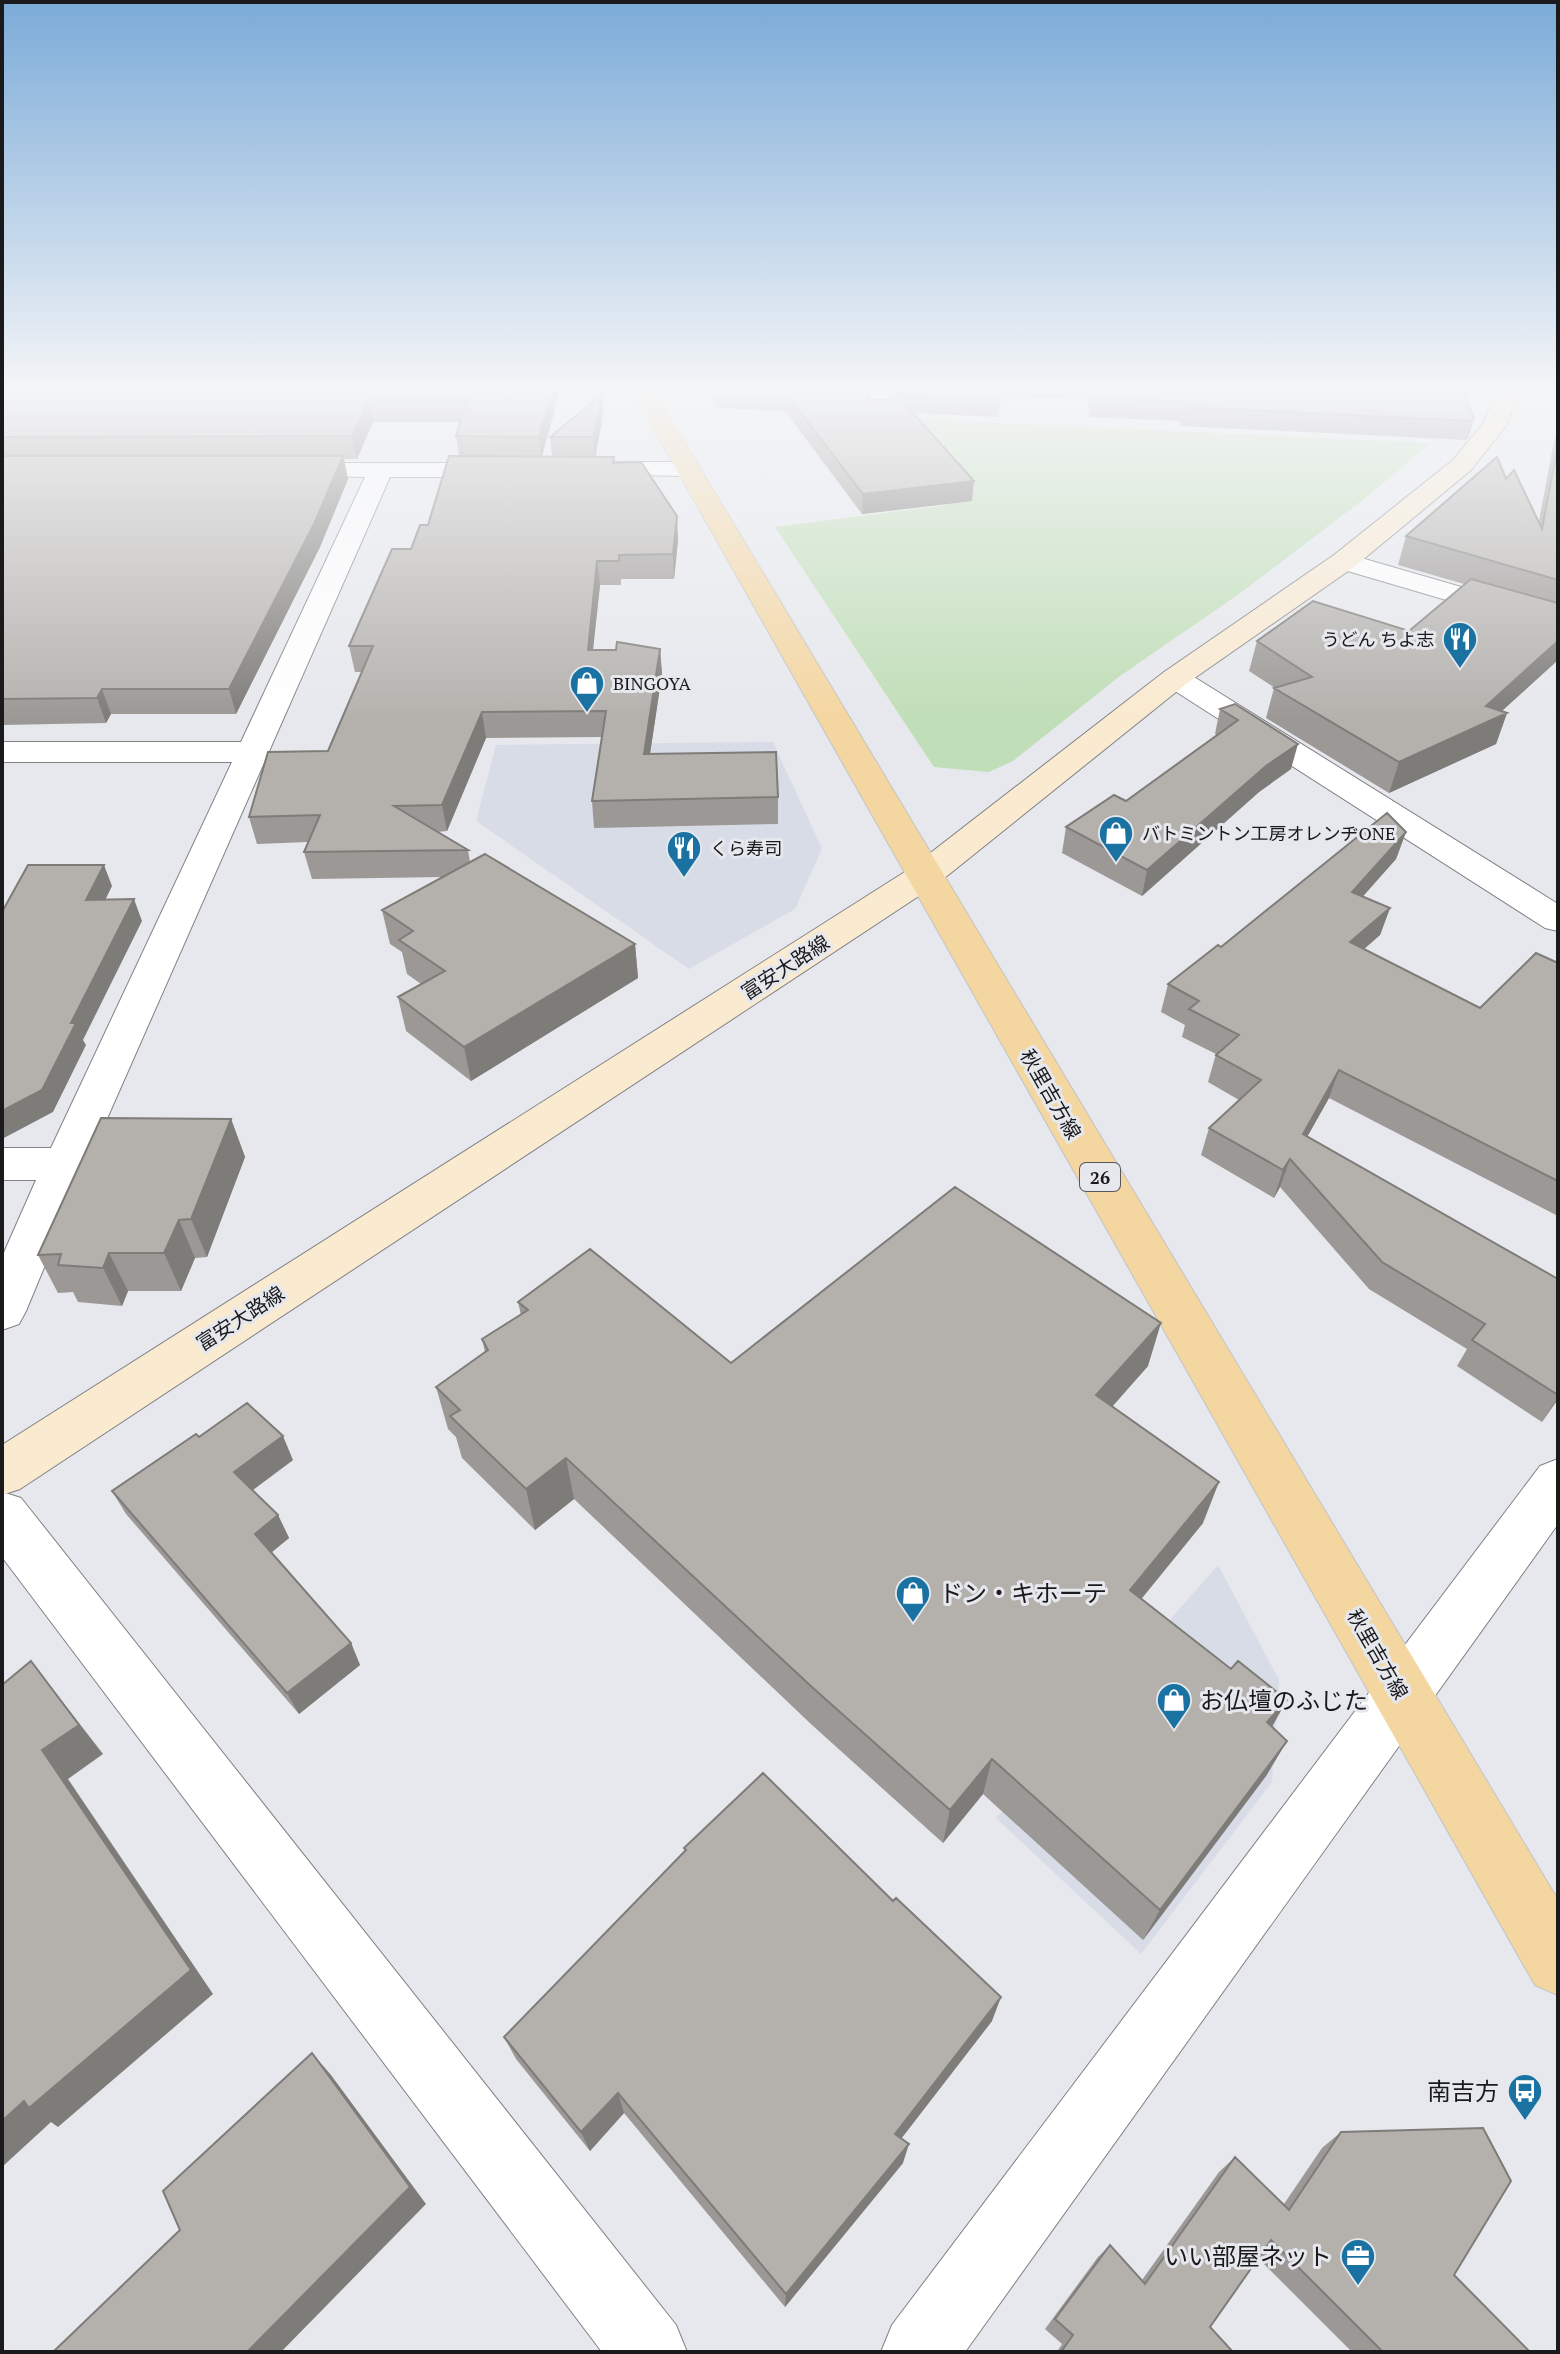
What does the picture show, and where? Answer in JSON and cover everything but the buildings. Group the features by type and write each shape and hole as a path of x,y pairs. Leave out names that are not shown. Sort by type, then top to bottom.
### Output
{"main road":[{"name":"秋里吉方線","path":"705,501 1558,1962"}],"street":[{"path":"2,1311 65,1164 367,501"},
{"name":"富安大路線","path":"2,1473 924,876 1175,678 1344,561 1418,501"},
{"path":"1344,561 1558,624"},
{"path":"1175,678 1558,920"},
{"path":"2,752 251,752"},
{"path":"2,1164 65,1164"},
{"path":"919,2352 1558,1482"},
{"path":"2,1515 649,2352"}],"shaded area":[{"name":"くら寿司","path":"773,742 822,849 795,909 689,969 476,821 496,745"},
{"name":"お仏壇のふじた","path":"1218,1565 1279,1680 1272,1782 1141,1954 996,1818"}],"green space":[{"path":"944,501 1362,501 1239,594 1120,676 1013,761 989,772 934,767 775,527 947,505"}],"place":[{"name":"うどん ちよ志","path":"1460,670"},
{"name":"BINGOYA","path":"587,714"},
{"name":"バトミントン工房オレンヂONE","path":"1116,864"},
{"name":"くら寿司","path":"684,879"},
{"name":"ドン・キホーテ","path":"913,1624"},
{"name":"お仏壇のふじた","path":"1174,1731"},
{"name":"南吉方","path":"1525,2122"},
{"name":"いい部屋ネット","path":"1358,2287"}]}
